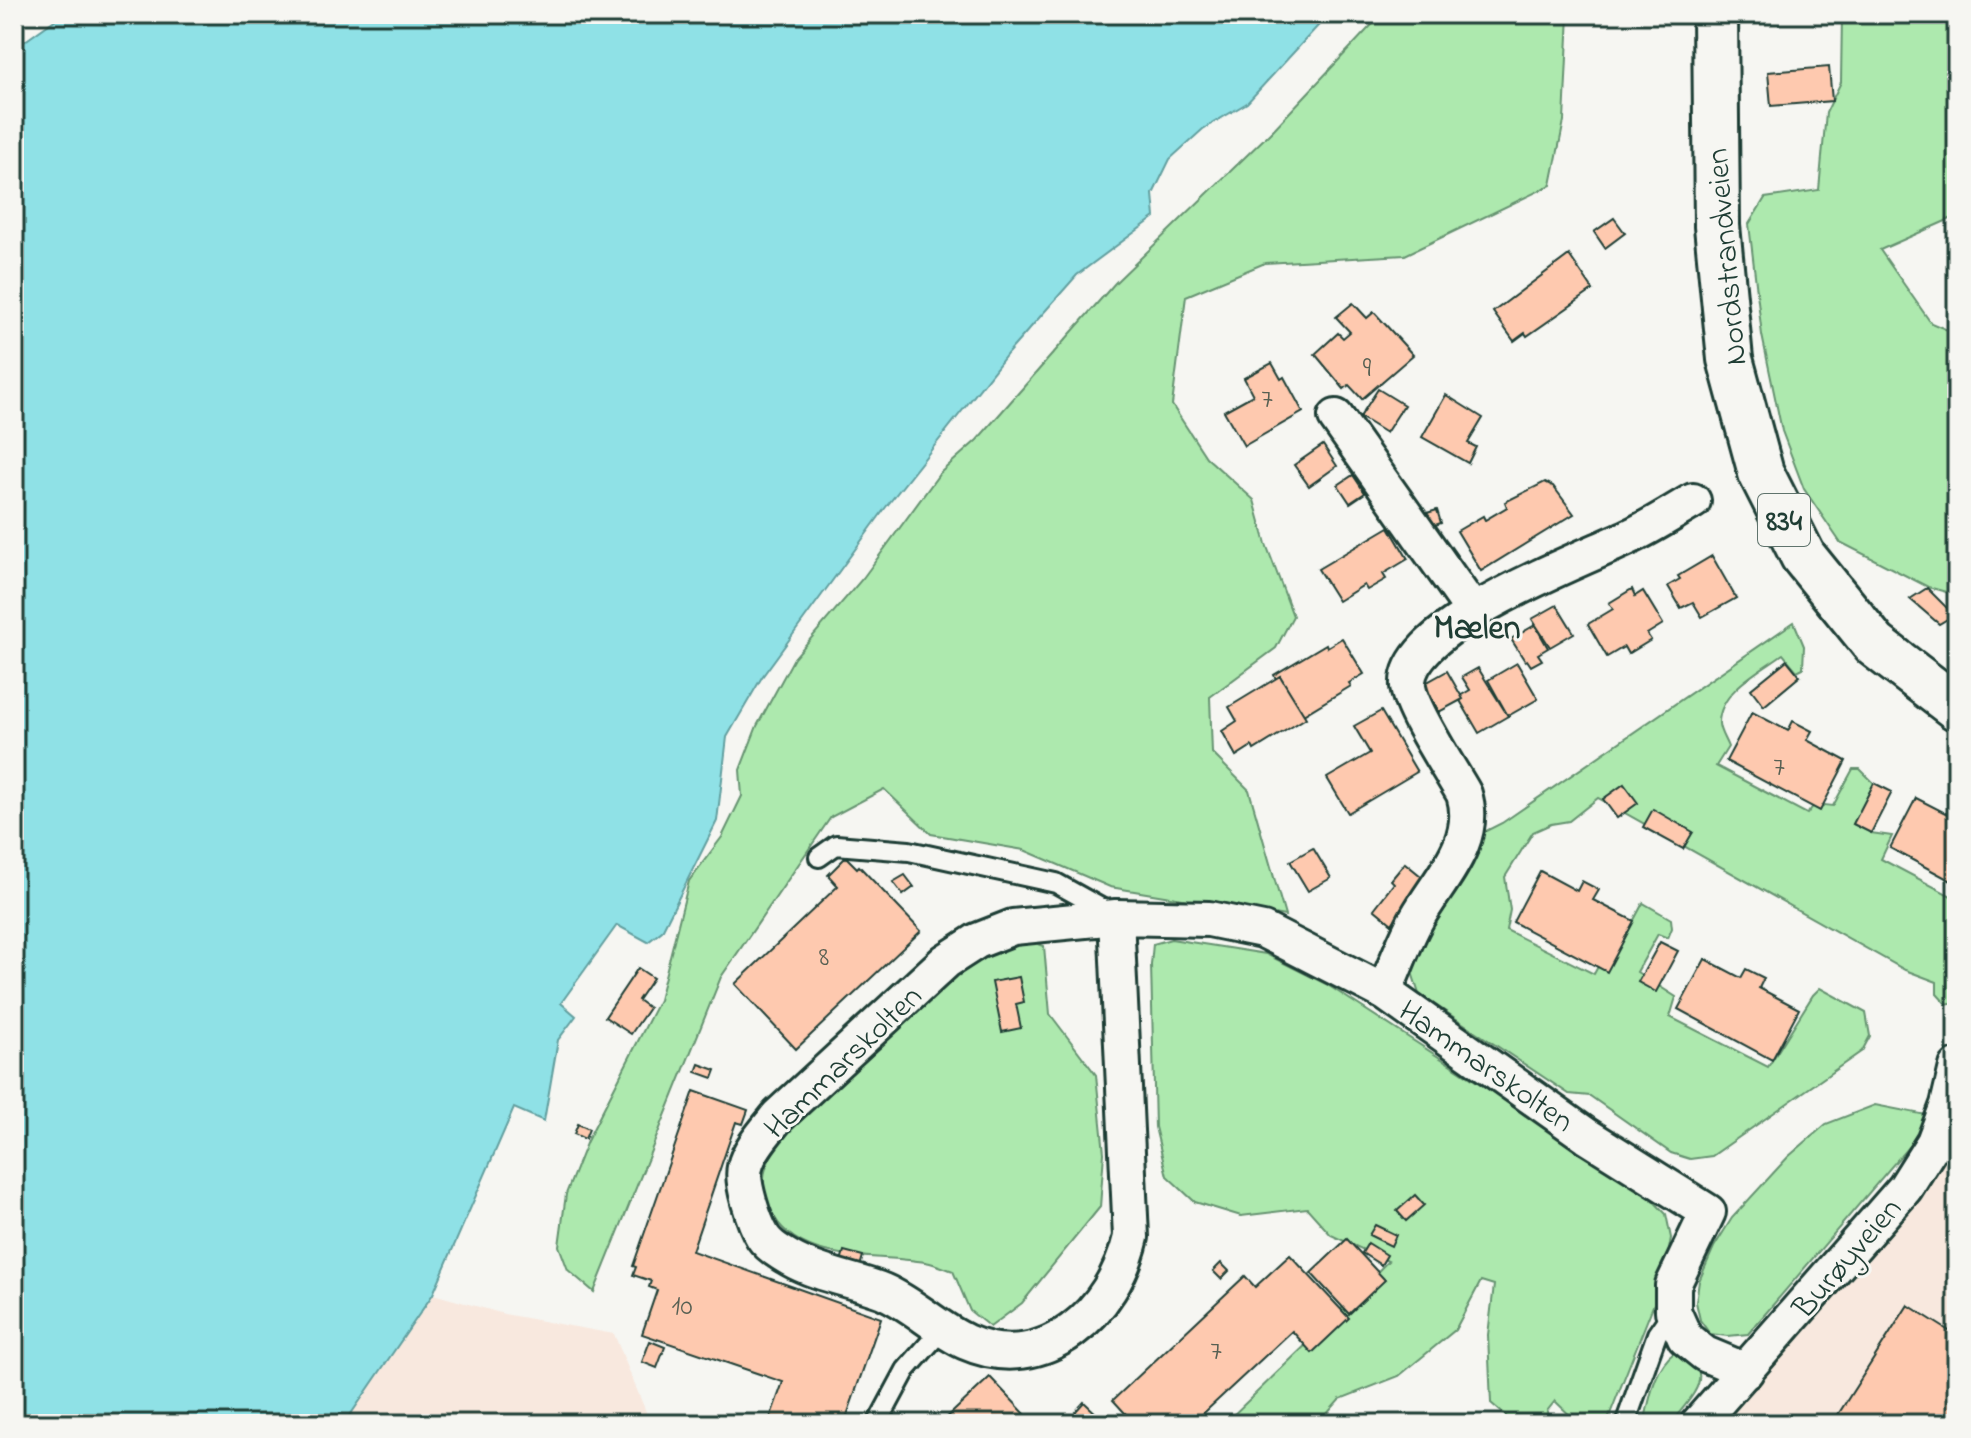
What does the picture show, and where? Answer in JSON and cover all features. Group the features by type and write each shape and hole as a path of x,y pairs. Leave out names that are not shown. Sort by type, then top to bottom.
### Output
{"main road":[{"name":"Nordstrandveien","path":"1715,14 1717,226 1728,345 1761,473 1803,556 1875,645 1957,708"}],"street":[{"path":"1336,417 1473,611"},
{"path":"1384,992 1416,920 1460,849 1469,825 1469,809 1464,794 1414,704 1408,686 1410,669 1418,654 1433,639 1473,611 1631,536 1693,501"},
{"name":"Hammarskolten","path":"1116,917 1131,1237 1125,1263 1116,1280 1073,1332 1048,1345 1024,1350 993,1350 964,1341 885,1292 793,1261 764,1239 751,1210 745,1167 758,1143 778,1116 946,961 977,941 1013,927 1116,917 1209,919 1263,930 1384,992 1587,1136 1708,1212 1673,1285 1673,1311"},
{"name":"Burøyveien","path":"1698,1424 1905,1188 1934,1142 1948,1105 1957,1067"},
{"path":"1673,1311 1685,1338 1705,1354 1746,1371"}],"lane":[{"path":"819,857 836,845 909,851 1056,883 1116,917"},
{"path":"1625,1424 1657,1334 1673,1311"},
{"path":"877,1424 906,1370 944,1327"}],"shaded area":[{"path":"1957,1130 1957,1424 1696,1424"},
{"path":"433,1294 504,1314 614,1334 651,1424 344,1424"}],"green space":[{"path":"1382,14 1569,14 1564,121 1551,185 1405,255 1265,263 1186,296 1172,405 1206,457 1254,500 1266,544 1293,616 1276,648 1210,697 1212,753 1249,790 1285,916 1110,887 1024,850 931,834 884,789 831,817 721,977 594,1292 568,1270 559,1246 566,1194 587,1141 659,1000 689,881 722,837 742,796 740,770 757,726 794,658 863,578 940,473 977,440 1115,283 1272,131"},
{"path":"1842,14 1957,14 1957,216 1880,250 1931,323 1957,334 1957,595 1928,587 1840,542 1804,489 1782,431 1762,335 1749,224 1765,198 1819,190 1826,113 1841,82"},
{"path":"1794,622 1804,646 1803,668 1797,671 1783,654 1733,691 1721,712 1719,726 1728,747 1716,766 1807,814 1815,804 1833,806 1853,769 1860,769 1874,783 1853,824 1871,833 1892,836 1881,859 1957,899 1956,1002 1946,1004 1937,994 1937,982 1905,970 1598,798 1569,821 1533,832 1505,877 1510,910 1506,930 1594,974 1602,959 1611,963 1643,903 1671,919 1668,938 1658,934 1637,972 1676,997 1670,1017 1768,1067 1820,988 1866,1013 1870,1036 1862,1051 1712,1156 1690,1159 1671,1153 1590,1096 1569,1094 1419,994 1411,969 1418,940 1476,836 1502,823"},
{"path":"1171,939 1266,954 1326,984 1641,1188 1666,1214 1671,1238 1664,1278 1606,1424 1579,1424 1555,1401 1547,1411 1549,1424 1515,1424 1491,1403 1488,1335 1494,1285 1481,1281 1455,1330 1399,1376 1340,1399 1318,1424 1224,1424 1388,1261 1331,1235 1307,1208 1241,1216 1195,1202 1167,1176 1155,1127 1151,965 1153,944"},
{"path":"1028,940 1044,946 1050,1014 1096,1075 1104,1153 1100,1207 1022,1303 990,1327 970,1311 953,1271 930,1263 841,1254 799,1241 782,1228 770,1209 764,1190 764,1174 780,1141 949,978 987,953"},
{"path":"1957,1073 1957,1090 1748,1334 1710,1334 1700,1320 1696,1302 1699,1281 1714,1247 1732,1218 1788,1157 1826,1124 1875,1105 1926,1115"},
{"path":"1675,1352 1689,1359 1697,1368 1698,1385 1670,1424 1644,1424 1657,1376"}],"water":[{"path":"63,14 1329,14 1247,103 1203,129 1170,159 1153,194 1155,217 1077,275 1008,353 886,507 762,677 727,737 717,821 662,931 648,942 617,925 561,1003 576,1016 558,1040 544,1121 514,1108 433,1294 344,1424 14,1424 14,49"}],"building":[{"path":"1829,67 1832,101 1771,106 1768,72"},
{"path":"1614,218 1625,233 1605,248 1594,232"},
{"path":"1569,255 1593,290 1527,336 1525,333 1514,341 1493,312"},
{"path":"1353,303 1367,318 1374,312 1413,355 1362,399 1349,385 1344,389 1315,354 1338,333 1343,338 1350,332 1336,317"},
{"path":"1272,363 1281,379 1284,377 1303,412 1244,446 1224,411 1253,395 1244,378"},
{"path":"1378,389 1404,405 1386,433 1360,417"},
{"path":"1446,395 1483,418 1468,443 1476,447 1468,463 1422,437"},
{"path":"1323,445 1337,466 1309,486 1294,465"},
{"path":"1353,475 1365,493 1350,503 1338,485"},
{"path":"1545,482 1553,486 1574,514 1481,571 1457,531 1483,516 1485,520 1507,507 1505,502"},
{"path":"1437,510 1441,523 1432,526 1427,513"},
{"path":"1389,527 1408,559 1383,574 1386,579 1367,590 1364,585 1338,601 1318,569"},
{"path":"1712,556 1736,598 1702,617 1693,602 1681,608 1668,586 1680,579 1678,576"},
{"path":"1927,588 1954,615 1939,624 1910,599"},
{"path":"1632,589 1635,596 1643,591 1663,624 1647,634 1651,640 1628,654 1624,647 1607,657 1588,624 1613,609 1609,603"},
{"path":"1557,605 1574,633 1550,647 1532,619"},
{"path":"1535,625 1548,648 1538,654 1542,660 1531,666 1511,639"},
{"path":"1342,638 1364,674 1349,683 1351,686 1303,715 1280,676 1276,679 1274,675"},
{"path":"1787,660 1800,676 1764,706 1751,689"},
{"path":"1517,663 1538,699 1508,716 1488,680"},
{"path":"1478,668 1508,716 1479,733 1458,697 1470,690 1462,677"},
{"path":"1447,671 1463,699 1439,712 1424,684"},
{"path":"1280,676 1306,718 1254,750 1252,746 1236,756 1222,731 1237,721 1229,707"},
{"path":"1381,711 1417,772 1348,813 1327,778 1370,753 1354,726"},
{"path":"1752,712 1788,731 1793,721 1812,731 1807,740 1846,761 1820,811 1726,761"},
{"path":"1874,783 1892,792 1871,833 1853,824"},
{"path":"1624,784 1638,803 1617,818 1603,799"},
{"path":"1916,798 1953,817 1957,808 1957,884 1890,848"},
{"path":"1653,809 1693,832 1683,849 1643,827"},
{"path":"1313,848 1331,878 1308,891 1290,861"},
{"path":"846,857 857,868 859,866 921,931 796,1049 735,984 838,886 828,875"},
{"path":"1405,863 1427,881 1392,924 1374,909"},
{"path":"1540,871 1577,891 1582,881 1599,890 1593,900 1634,921 1607,972 1513,922"},
{"path":"905,875 914,887 903,895 893,882"},
{"path":"1660,942 1678,951 1656,992 1638,982"},
{"path":"1705,959 1741,978 1746,969 1764,978 1759,988 1799,1009 1772,1060 1678,1009"},
{"path":"638,968 653,978 638,1000 649,1008 631,1034 605,1017"},
{"path":"1019,977 1024,1002 1016,1004 1021,1028 1002,1032 992,982"},
{"path":"699,1064 716,1070 713,1078 696,1072"},
{"path":"694,1091 748,1110 743,1124 736,1122 692,1251 881,1318 844,1424 768,1424 783,1382 642,1334 657,1290 649,1287 651,1281 633,1275 636,1267 633,1266"},
{"path":"578,1124 589,1129 585,1139 574,1134"},
{"path":"1415,1195 1424,1205 1406,1221 1397,1211"},
{"path":"1375,1225 1396,1235 1391,1246 1369,1235"},
{"path":"1347,1239 1385,1280 1349,1314 1311,1273"},
{"path":"1368,1243 1387,1255 1381,1265 1362,1253"},
{"path":"844,1251 863,1256 858,1274 839,1268"},
{"path":"1290,1255 1349,1318 1312,1353 1292,1331 1192,1424 1135,1424 1113,1400 1245,1276 1255,1287"},
{"path":"1221,1263 1229,1271 1221,1279 1213,1271"},
{"path":"1908,1305 1957,1336 1957,1418 1953,1424 1832,1424"},
{"path":"650,1341 665,1347 657,1368 642,1362"},
{"path":"990,1377 1025,1414 1014,1424 940,1424"},
{"path":"1084,1402 1101,1418 1095,1424 1087,1424 1075,1412"}],"district":[{"name":"Mælen","path":"1477,626"}]}
